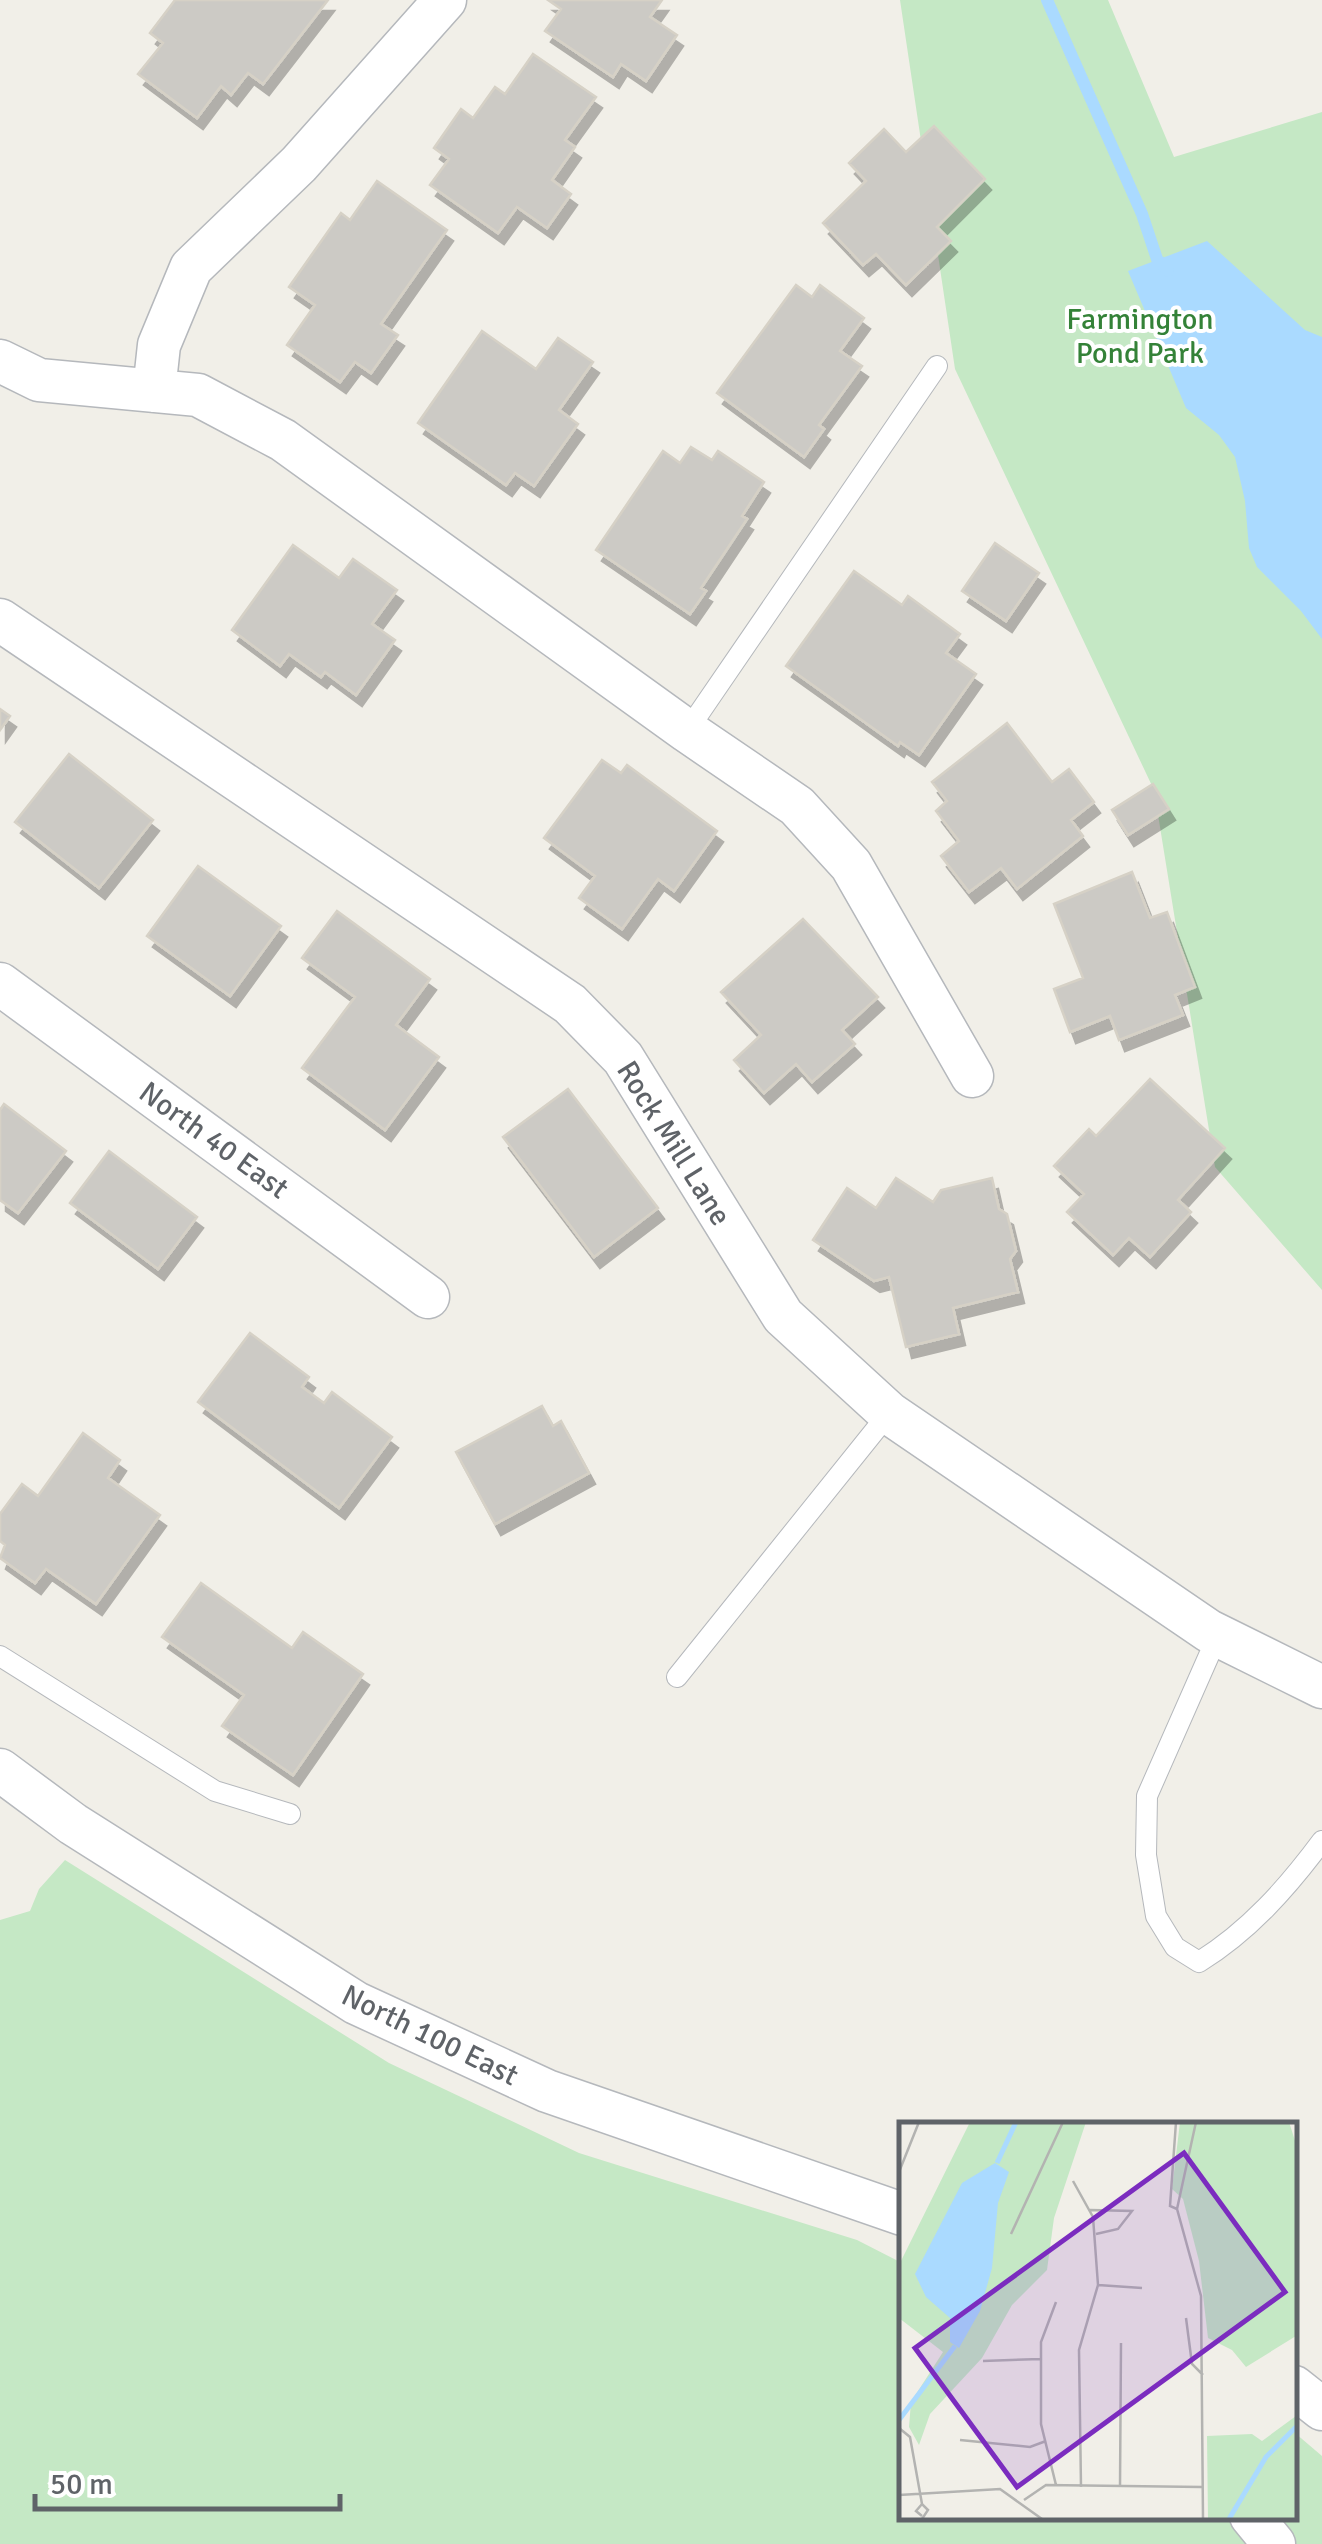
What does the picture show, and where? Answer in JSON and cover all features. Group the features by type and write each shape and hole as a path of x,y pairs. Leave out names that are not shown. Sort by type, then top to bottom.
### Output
{"street":[{"path":"154,391 159,345 191,268 299,164 445,0"},
{"path":"0,361 39,380 198,395 282,440 687,732 797,806 852,866 972,1076"},
{"name":"Rock Mill Lane","path":"0,620 570,1004 623,1058 783,1316 889,1413 1218,1636 1322,1687"},
{"name":"North 40 East","path":"0,984 428,1297"},
{"name":"North 100 East","path":"0,1770 73,1824 356,2003 547,2092 899,2213"},
{"path":"1297,2389 1322,2410"},
{"path":"1253,2519 1274,2544"}],"lane":[{"path":"687,732 937,366"},
{"path":"676,1678 889,1413"},
{"path":"1218,1636 1146,1796 1146,1855 1156,1916 1174,1947 1199,1962 1232,1942 1266,1909 1322,1841"},
{"path":"0,1656 215,1791 290,1814"}],"green space":[{"name":"Farmington Pond Park","path":"900,0 1108,0 1174,157 1322,112 1322,1290 1215,1167 1154,790 955,369"},
{"path":"65,1860 389,2063 579,2153 857,2240 899,2261 899,2519 1297,2519 1297,2435 1322,2456 1322,2544 0,2544 0,1920 30,1911 39,1889"}],"water":[{"path":"1207,241 1305,330 1322,337 1322,639 1301,611 1257,567 1249,548 1245,501 1235,457 1219,435 1186,408 1128,271"}],"building":[{"path":"175,0 328,0 263,84 248,73 231,95 221,86 197,118 138,74 163,43 150,33"},
{"path":"548,0 662,0 650,17 677,35 646,81 621,64 613,77 545,31 561,9"},
{"path":"533,54 596,97 565,140 575,147 552,180 571,194 547,228 517,207 498,233 430,185 449,159 434,148 461,109 473,118 495,87 505,94"},
{"path":"934,126 985,179 937,227 951,241 906,285 876,254 863,265 823,223 866,181 849,163 884,129 906,152"},
{"path":"377,181 447,230 381,324 398,335 371,373 355,362 340,382 287,345 315,305 289,287 341,213 350,220"},
{"path":"796,285 812,297 820,285 864,318 840,351 862,366 819,425 824,429 804,457 717,393"},
{"path":"482,331 536,369 558,338 593,362 559,410 578,424 534,486 515,473 506,485 418,423"},
{"path":"691,447 712,460 718,451 764,482 742,516 747,519 701,588 706,591 690,614 596,550 663,451 680,463"},
{"path":"995,543 1039,573 1006,621 962,591"},
{"path":"293,545 339,578 353,559 397,590 372,624 395,640 356,695 325,672 321,677 289,654 280,666 232,630"},
{"path":"854,571 902,605 908,596 960,634 946,653 976,674 919,755 900,742 898,746 786,666"},
{"path":"0,709 10,716 0,730"},
{"path":"1007,723 1052,782 1069,769 1094,802 1071,820 1083,836 1017,889 1001,868 969,892 941,856 959,841 936,811 947,801 932,782"},
{"path":"69,754 153,820 99,888 15,822"},
{"path":"602,760 621,773 627,765 717,831 674,891 658,879 622,929 579,898 595,876 544,838"},
{"path":"1153,784 1169,809 1128,835 1112,810"},
{"path":"198,866 281,926 230,996 147,936"},
{"path":"1132,872 1150,918 1167,912 1195,987 1175,995 1183,1015 1119,1040 1110,1016 1070,1032 1054,989 1083,978 1054,904"},
{"path":"337,911 430,979 396,1025 439,1057 385,1130 302,1068 355,997 302,958"},
{"path":"803,919 878,997 842,1030 855,1044 812,1082 796,1064 764,1093 734,1060 761,1035 721,992"},
{"path":"1150,1079 1225,1148 1178,1200 1191,1212 1150,1257 1129,1238 1113,1255 1067,1212 1084,1194 1054,1166 1089,1129 1096,1136"},
{"path":"568,1089 658,1208 594,1257 503,1137"},
{"path":"4,1104 66,1151 18,1213 0,1200 0,1110"},
{"path":"109,1151 197,1217 158,1269 70,1203"},
{"path":"896,1178 933,1202 941,1190 992,1178 999,1209 1007,1214 1016,1251 1010,1259 1018,1292 953,1308 959,1334 906,1347 889,1277 874,1281 813,1240 847,1188 876,1208"},
{"path":"250,1333 309,1377 302,1387 324,1403 332,1392 392,1437 339,1508 198,1402"},
{"path":"542,1406 553,1426 561,1421 589,1473 495,1524 456,1452"},
{"path":"83,1433 120,1460 108,1478 160,1515 96,1604 46,1569 35,1583 0,1558 5,1545 0,1541 0,1514 22,1484 38,1496"},
{"path":"201,1583 292,1648 303,1632 363,1674 293,1775 222,1726 244,1695 162,1637"}],"waterway":[{"path":"1047,0 1142,214 1157,259 1168,271"}]}
